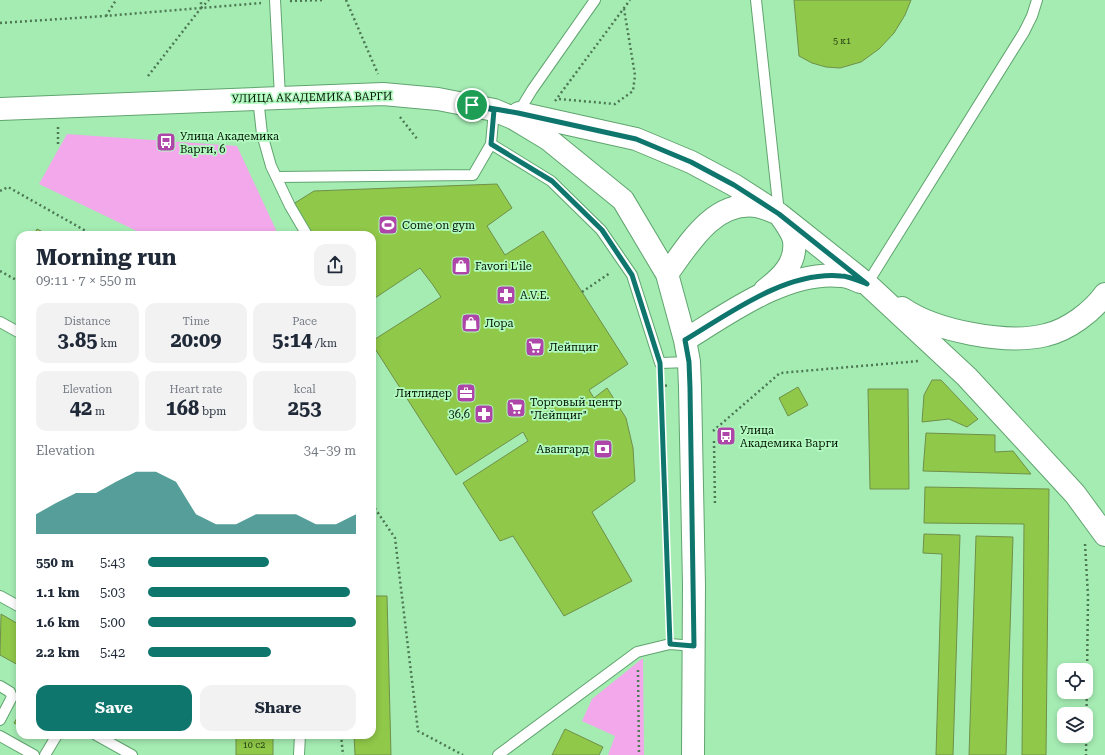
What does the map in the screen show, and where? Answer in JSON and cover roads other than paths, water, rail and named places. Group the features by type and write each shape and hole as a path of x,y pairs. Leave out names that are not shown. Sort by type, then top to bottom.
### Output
{"street":[{"name":"УЛИЦА АКАДЕМИКА ВАРГИ","path":"0,109 383,94 438,99 494,110 513,118 548,139 623,200 667,274 685,340 689,362 694,646 693,755"},
{"path":"472,105 518,113 636,139 691,162 734,185 779,214 867,284 907,312 952,330 988,336 1017,338 1047,335 1075,322 1100,301 1105,294"},
{"path":"667,274 699,231 718,215 735,206 756,206 779,214 794,240 793,261 776,281 749,301 685,340"},
{"path":"749,301 779,287 815,276 842,276 867,284 967,378 1074,494 1095,538"}],"lane":[{"path":"518,113 532,90 595,0"},
{"path":"756,0 779,214"},
{"path":"867,284 1024,32 1032,16 1037,0"},
{"path":"274,1 280,97"},
{"path":"258,98 262,134 271,166 290,206 305,231"},
{"path":"277,177 473,175 491,144 494,110"},
{"path":"491,144 552,181 602,230 632,275 660,363 689,362"},
{"path":"0,322 16,331"},
{"path":"0,596 16,605"},
{"path":"498,755 637,652 670,644 694,646"},
{"path":"0,686 10,692 12,697 0,720"},
{"path":"0,736 34,755"},
{"path":"45,755 55,739"},
{"path":"103,739 132,755"},
{"path":"299,755 300,739"}],"place":[{"name":"Улица Академика Варги, 6","path":"166,142"},
{"name":"Come on gym","path":"388,225"},
{"name":"Favori L'ile","path":"461,266"},
{"name":"A.V.E.","path":"506,295"},
{"name":"Лора","path":"471,323"},
{"name":"Лейпциг","path":"535,347"},
{"name":"Литлидер","path":"466,393"},
{"name":"Торговый центр \"Лейпциг\"","path":"516,408"},
{"name":"36,6","path":"484,414"},
{"name":"Улица Академика Варги","path":"726,436"},
{"name":"Авангард","path":"603,449"}]}
